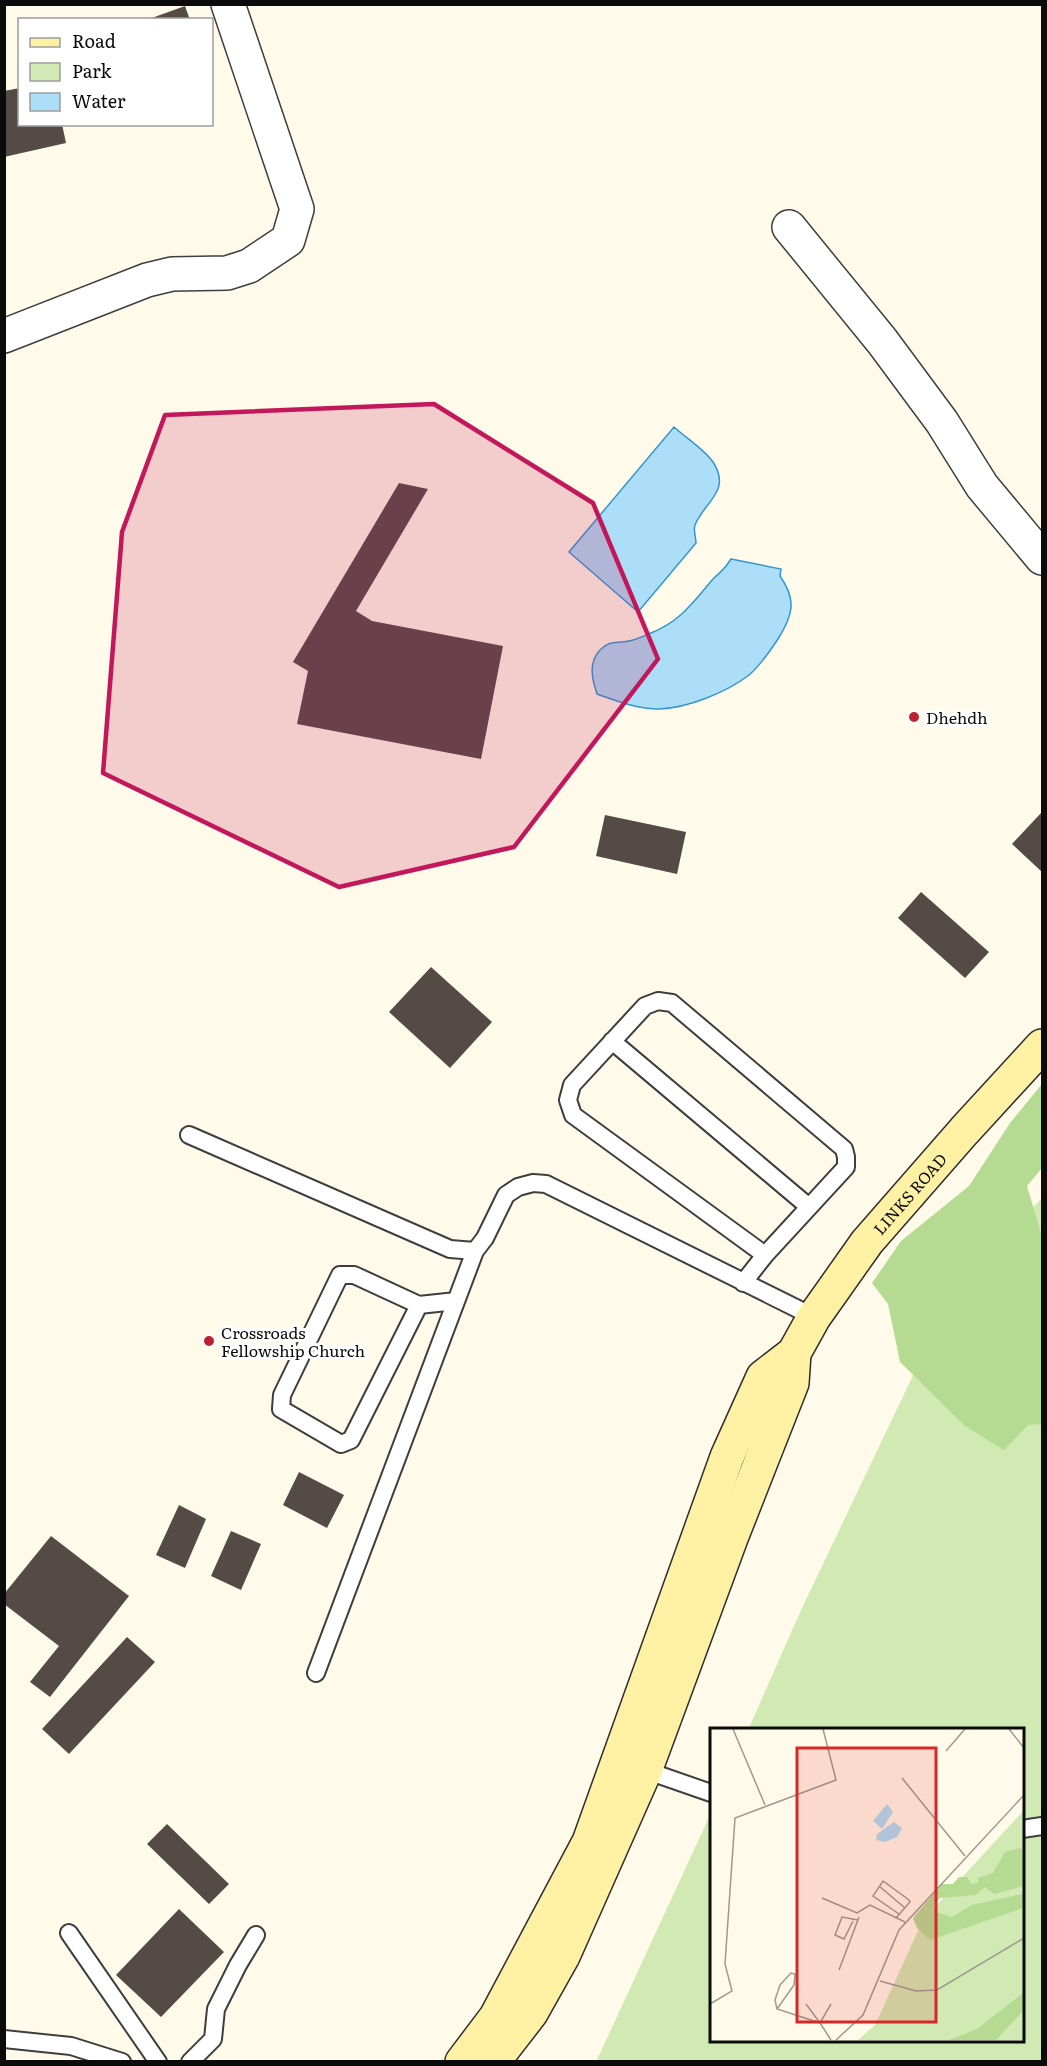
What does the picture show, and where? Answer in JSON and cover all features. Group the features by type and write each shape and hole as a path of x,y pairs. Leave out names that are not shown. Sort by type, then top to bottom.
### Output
{"main road":[{"name":"LINKS ROAD","path":"633,1764 727,1457 764,1377 794,1353 814,1317 867,1242 1042,1046"},
{"path":"462,2061 496,2017 633,1764"},
{"path":"492,2061 531,2013 563,1956 633,1764"}],"street":[{"path":"4,336 147,280 172,274 227,273 249,266 288,240 297,209 228,4"},
{"path":"789,227 882,341 942,422 982,486 1042,558"}],"lane":[{"path":"743,1283 765,1255 846,1167 844,1149 672,1003 658,1001 645,1006 572,1085 568,1100 573,1115 765,1255"},
{"path":"612,1041 809,1207"},
{"path":"189,1135 450,1249 475,1251"},
{"path":"316,1672 475,1251 485,1238 506,1195 518,1187 532,1183 546,1184 814,1317"},
{"path":"419,1305 351,1440 341,1444 281,1409 282,1395 340,1275 354,1275 419,1305 456,1301"},
{"path":"633,1764 710,1792"},
{"path":"1023,1829 1042,1826"},
{"path":"69,1933 158,2061"},
{"path":"190,2061 213,2039 216,2009 256,1935"},
{"path":"4,2039 71,2046 122,2061"}],"highlighted area":[{"path":"434,404 593,503 658,659 514,847 339,887 103,773 122,532 165,415"}],"green space":[{"path":"1042,1084 1042,1168 1027,1186 1042,1237 1042,1424 1028,1425 1004,1450 965,1426 900,1362 888,1304 872,1283 901,1241 969,1186 1010,1123"},
{"path":"1042,1198 1042,2061 596,2062 710,1815 710,2042 1023,2042 1023,1728 749,1728 802,1608 949,1300"}],"water":[{"path":"674,427 713,462 718,472 718,489 695,525 696,543 638,612 569,552"},
{"path":"731,559 781,569 780,576 789,593 790,615 761,663 740,681 719,693 682,706 659,709 643,708 597,694 592,666 600,650 611,643 640,638 671,623 693,603"}],"building":[{"path":"185,6 189,18 152,18"},
{"path":"18,88 18,126 62,126 66,143 4,157 4,91"},
{"path":"399,483 428,489 356,611 372,621 503,646 481,759 297,724 308,671 293,662"},
{"path":"1042,814 1042,872 1012,844"},
{"path":"605,815 686,832 677,874 596,856"},
{"path":"921,892 989,952 965,978 898,918"},
{"path":"431,967 492,1022 450,1068 389,1012"},
{"path":"299,1472 344,1495 327,1528 283,1505"},
{"path":"179,1505 206,1519 185,1568 156,1555"},
{"path":"231,1531 261,1544 241,1590 211,1576"},
{"path":"51,1536 129,1596 50,1697 30,1682 59,1646 4,1604 4,1594"},
{"path":"127,1637 155,1662 69,1754 42,1729"},
{"path":"167,1824 229,1884 209,1904 147,1844"},
{"path":"179,1909 224,1952 161,2017 116,1975"}],"place":[{"name":"Dhehdh","path":"914,717"},
{"name":"Crossroads Fellowship Church","path":"209,1341"}]}
